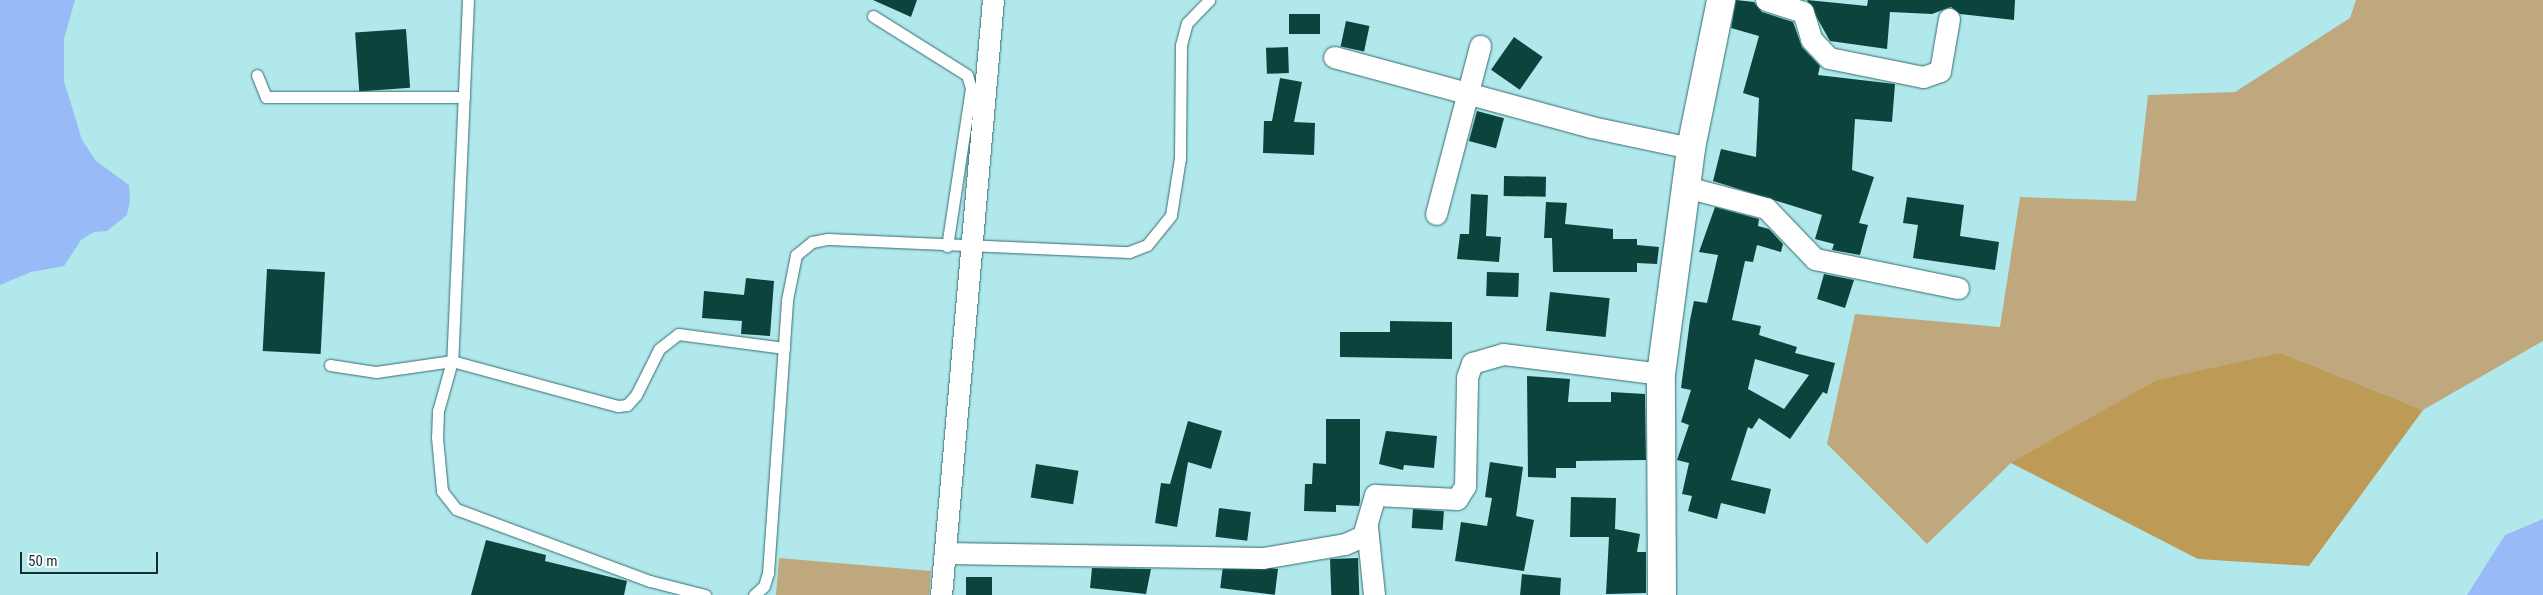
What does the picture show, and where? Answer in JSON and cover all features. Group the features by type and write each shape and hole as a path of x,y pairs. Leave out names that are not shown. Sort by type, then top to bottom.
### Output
{"main road":[{"path":"1662,595 1661,374 1691,148 1721,0"}],"street":[{"path":"941,595 967,282 974,248 993,0"},
{"path":"1766,0 1803,12 1810,39 1829,58 1923,77 1940,71 1949,19"},
{"path":"1436,214 1471,91 1480,46"},
{"path":"1334,57 1471,91 1591,127 1691,148"},
{"path":"1686,187 1766,208 1815,259 1958,288"},
{"path":"945,553 1264,558 1345,544 1363,536 1367,528 1375,495 1458,499 1465,486 1466,377 1472,363 1485,356 1503,354 1661,374"},
{"path":"1367,528 1374,595"}],"lane":[{"path":"468,0 452,361 438,412 437,437 442,492 456,509 650,581 704,595"},
{"path":"754,595 764,586 768,573 784,348 796,255 812,242 828,239 974,248 1129,252 1147,245 1163,231 1171,215 1180,158 1181,45 1187,23 1209,0"},
{"path":"872,16 967,75 971,88 947,246"},
{"path":"257,75 266,97 464,97"},
{"path":"330,364 376,372 452,361 618,406 627,405 636,395 660,349 678,334 784,348"}],"shaded area":[{"path":"2356,0 2543,0 2543,341 2423,410 2281,353 2011,463 1927,544 1827,444 1855,314 2000,327 2020,197 2136,201 2148,95 2235,92 2350,18"},
{"path":"2281,353 2423,410 2309,566 2198,559 2011,463 2157,380"},
{"path":"779,558 931,571 929,595 776,595"}],"water":[{"path":"0,0 75,0 64,39 64,81 82,140 96,161 129,185 130,201 127,215 107,231 94,232 81,240 64,266 31,272 0,285"},
{"path":"2543,519 2543,595 2467,595 2505,535"}],"building":[{"path":"873,0 917,0 911,17"},
{"path":"1736,0 1754,2 1762,12 1793,22 1802,47 1820,66 1818,75 1895,84 1892,122 1855,119 1852,170 1874,177 1859,223 1868,225 1860,255 1832,250 1834,244 1815,239 1822,215 1713,181 1721,149 1756,157 1759,98 1743,93 1759,36 1731,28"},
{"path":"1807,0 1867,6 1868,0 2015,0 2014,20 1960,14 1951,7 1932,14 1890,12 1887,49 1830,41"},
{"path":"1289,14 1320,14 1320,34 1289,34"},
{"path":"1346,21 1369,26 1364,51 1341,46"},
{"path":"406,29 410,88 359,91 355,33"},
{"path":"1514,37 1543,57 1520,90 1491,70"},
{"path":"1288,47 1289,73 1267,74 1266,48"},
{"path":"1280,78 1302,82 1294,122 1315,123 1314,155 1263,153 1264,121 1272,121"},
{"path":"1477,111 1504,118 1496,148 1469,141"},
{"path":"1504,176 1546,177 1546,197 1504,196"},
{"path":"1471,194 1488,195 1486,236 1501,237 1499,262 1457,259 1460,234 1469,234"},
{"path":"1907,197 1964,205 1960,236 1999,242 1995,270 1913,258 1918,225 1903,223"},
{"path":"1546,202 1567,203 1565,224 1613,229 1613,239 1637,239 1637,245 1659,247 1657,264 1637,263 1637,272 1553,272 1552,238 1544,238"},
{"path":"1715,207 1759,219 1758,226 1769,229 1783,244 1781,252 1757,245 1753,262 1745,261 1732,320 1761,326 1759,335 1797,347 1795,353 1835,363 1827,394 1823,392 1790,439 1759,418 1752,429 1748,427 1731,480 1771,489 1765,514 1721,503 1717,519 1688,511 1692,496 1682,494 1689,463 1677,460 1689,425 1681,422 1691,390 1681,388 1690,320 1694,301 1707,303 1718,255 1699,252","holes":["1755,359 1809,375 1784,409 1748,389"]},
{"path":"267,269 325,272 321,354 263,351"},
{"path":"1487,272 1519,273 1518,297 1486,296"},
{"path":"1824,274 1854,280 1845,308 1817,299"},
{"path":"746,278 774,281 770,336 741,334 742,321 702,318 704,291 744,295"},
{"path":"1550,292 1610,298 1606,337 1546,331"},
{"path":"1390,321 1452,322 1452,359 1340,357 1340,332 1390,332"},
{"path":"1527,376 1570,379 1568,402 1611,402 1611,392 1645,394 1646,460 1576,461 1576,468 1556,468 1556,478 1528,477"},
{"path":"1326,419 1360,419 1359,506 1336,505 1336,512 1304,511 1305,484 1312,484 1313,463 1326,464"},
{"path":"1188,421 1222,431 1211,469 1188,462 1177,527 1155,523 1161,483 1170,484"},
{"path":"1386,431 1437,436 1434,468 1404,465 1403,470 1379,464"},
{"path":"1490,462 1523,467 1516,516 1534,520 1524,571 1455,561 1461,522 1487,526 1492,498 1485,497"},
{"path":"1036,464 1078,471 1073,504 1031,498"},
{"path":"1571,497 1616,498 1615,529 1640,534 1637,552 1646,552 1646,593 1606,594 1609,537 1570,537"},
{"path":"1219,508 1251,512 1247,541 1215,537"},
{"path":"1413,509 1444,511 1443,530 1412,528"},
{"path":"486,540 546,555 545,561 627,581 624,595 471,595"},
{"path":"1358,558 1359,595 1331,595 1330,559"},
{"path":"1223,562 1278,569 1275,595 1220,588"},
{"path":"1092,568 1151,569 1146,594 1090,588"},
{"path":"1522,574 1561,578 1560,595 1520,595"},
{"path":"966,577 992,577 992,595 966,595"}]}
